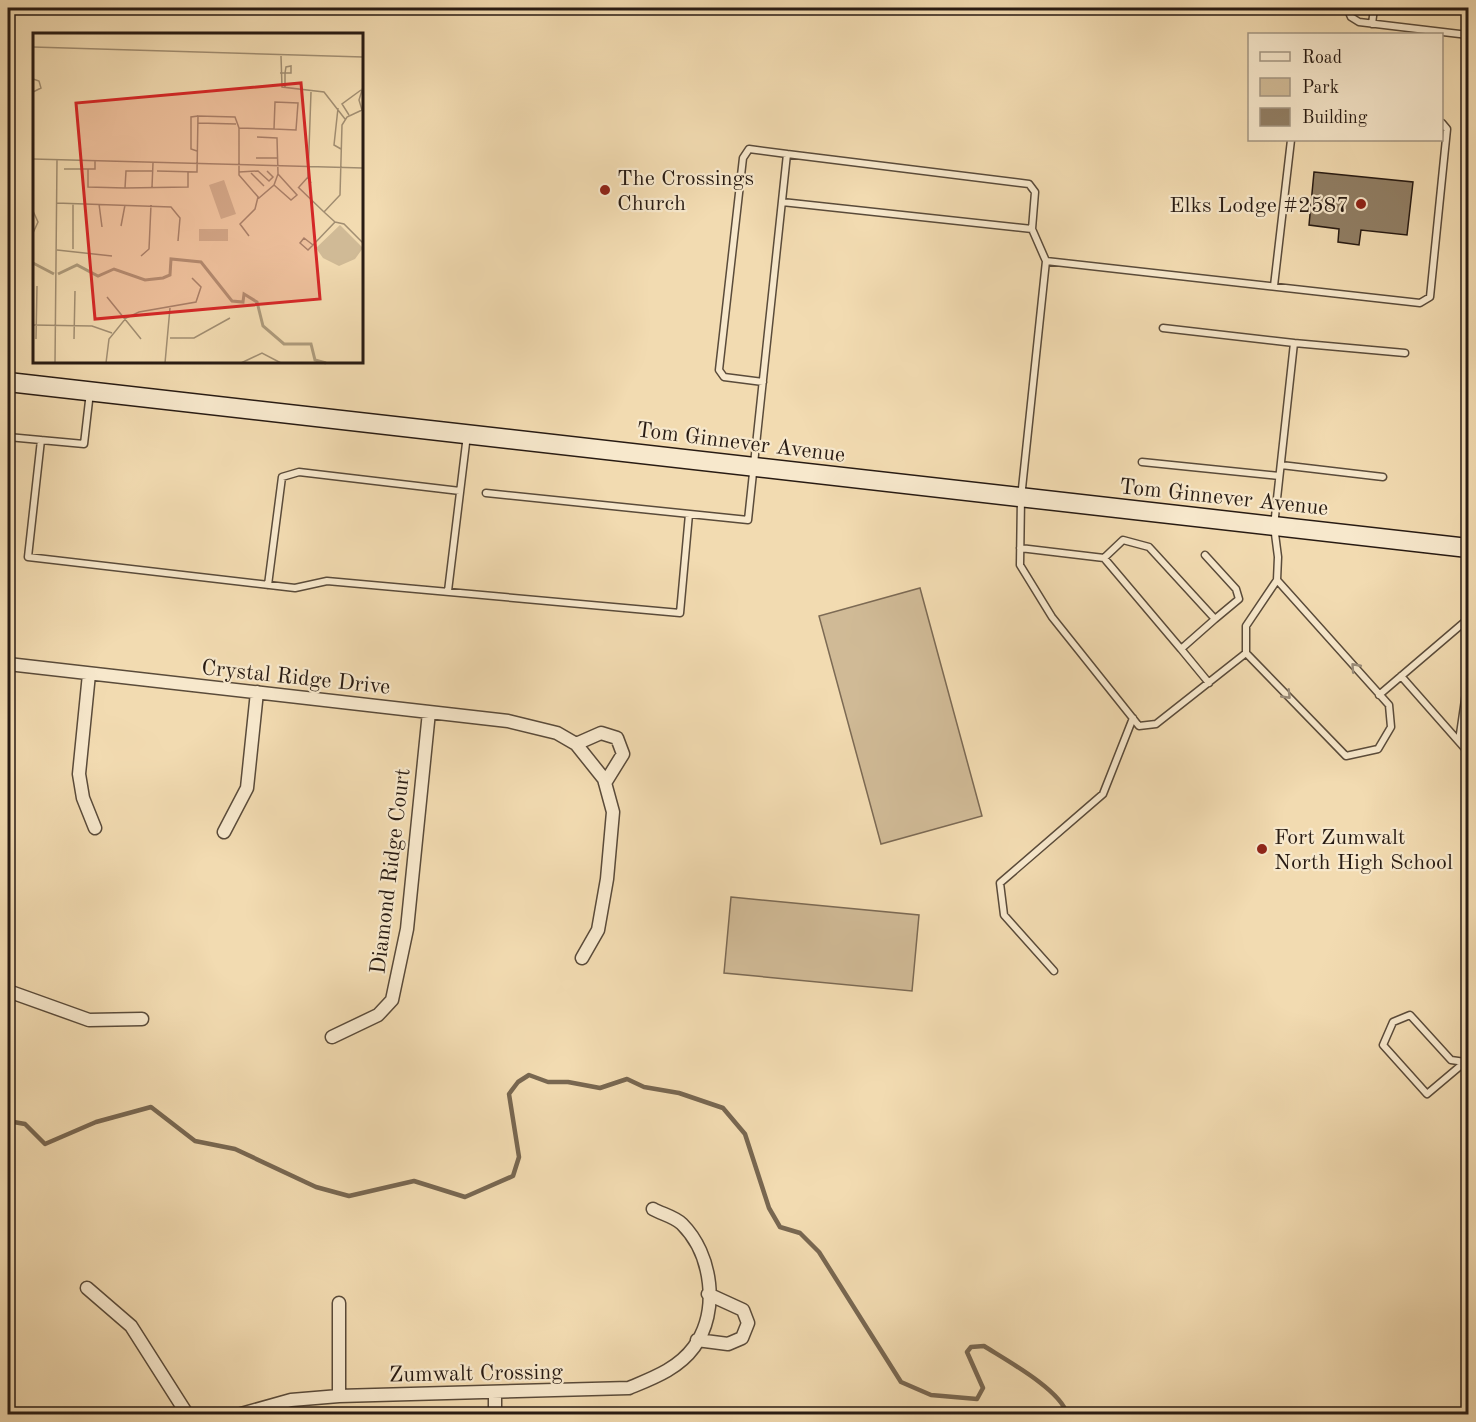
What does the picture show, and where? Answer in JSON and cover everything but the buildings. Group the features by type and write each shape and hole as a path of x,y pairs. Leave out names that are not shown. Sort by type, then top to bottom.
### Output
{"main road":[{"name":"Tom Ginnever Avenue","path":"8,382 1468,548"}],"street":[{"name":"Crystal Ridge Drive","path":"8,664 508,721 557,733 576,744 604,783 613,812 607,879 598,930 582,958"},
{"path":"89,674 79,774 83,798 95,828"},
{"path":"224,832 247,788 257,692"},
{"name":"Diamond Ridge Court","path":"332,1036 378,1015 392,1000 407,928 429,712"},
{"path":"576,744 601,733 617,738 623,754 604,783"},
{"path":"8,991 89,1020 142,1019"},
{"name":"Zumwalt Crossing","path":"241,1414 291,1400 339,1396 629,1388 670,1370 694,1347 707,1320 710,1274 697,1243 680,1222 653,1209"},
{"path":"87,1288 131,1326 187,1414"},
{"path":"697,1340 711,1344 728,1344 742,1338 748,1323 742,1310 708,1294"},
{"path":"339,1303 339,1396"},
{"path":"495,1392 495,1414"}],"lane":[{"path":"1347,8 1351,17 1359,22 1468,35"},
{"path":"1372,24 1374,8"},
{"path":"1046,261 1420,303 1430,297 1447,129 1443,124"},
{"path":"1274,286 1292,141"},
{"path":"763,382 724,377 719,370 743,158 749,149 1029,184 1035,192 1032,229 1046,261 1021,498 1020,566 1052,618 1139,726 1156,724 1246,653"},
{"path":"486,493 748,520 788,154"},
{"path":"782,202 1032,229"},
{"path":"1163,328 1405,353"},
{"path":"1277,580 1389,705 1391,728 1378,748 1346,756 1246,653 1246,626 1277,580 1278,556 1274,526 1293,342"},
{"path":"8,437 84,444 90,392"},
{"path":"448,591 468,434"},
{"path":"41,440 28,557 268,585 295,588 327,581 680,613 689,514"},
{"path":"1142,462 1279,476"},
{"path":"1281,465 1383,477"},
{"path":"268,585 282,477 299,472 460,491"},
{"path":"1104,558 1124,540 1149,547 1215,619"},
{"path":"1020,548 1104,558 1209,682"},
{"path":"1181,650 1239,599 1236,589 1206,555"},
{"path":"1379,695 1468,619"},
{"path":"1401,676 1468,752"},
{"path":"1459,741 1468,680"},
{"path":"1054,971 1004,915 1000,883 1103,794 1133,718"},
{"path":"1410,1015 1451,1060 1467,1061 1427,1094 1383,1045 1393,1022 1410,1015"}],"green space":[{"path":"920,588 982,816 881,844 819,616"},
{"path":"731,897 919,915 912,991 724,973"}],"waterway":[{"path":"8,1121 25,1124 45,1144 96,1122 151,1107 195,1141 235,1149 316,1187 349,1196 414,1181 465,1197 513,1176 519,1157 509,1094 518,1082 529,1075 548,1082 568,1082 600,1088 627,1079 644,1087 679,1093 723,1108 745,1134 769,1208 780,1227 800,1233 819,1252 901,1382 931,1395 977,1399 983,1388 967,1352 971,1347 984,1346 1018,1367 1055,1395 1067,1414"}],"place":[{"name":"The Crossings Church","path":"605,190"},
{"name":"Elks Lodge #2587","path":"1361,204"},
{"name":"Fort Zumwalt North High School","path":"1262,849"}]}
